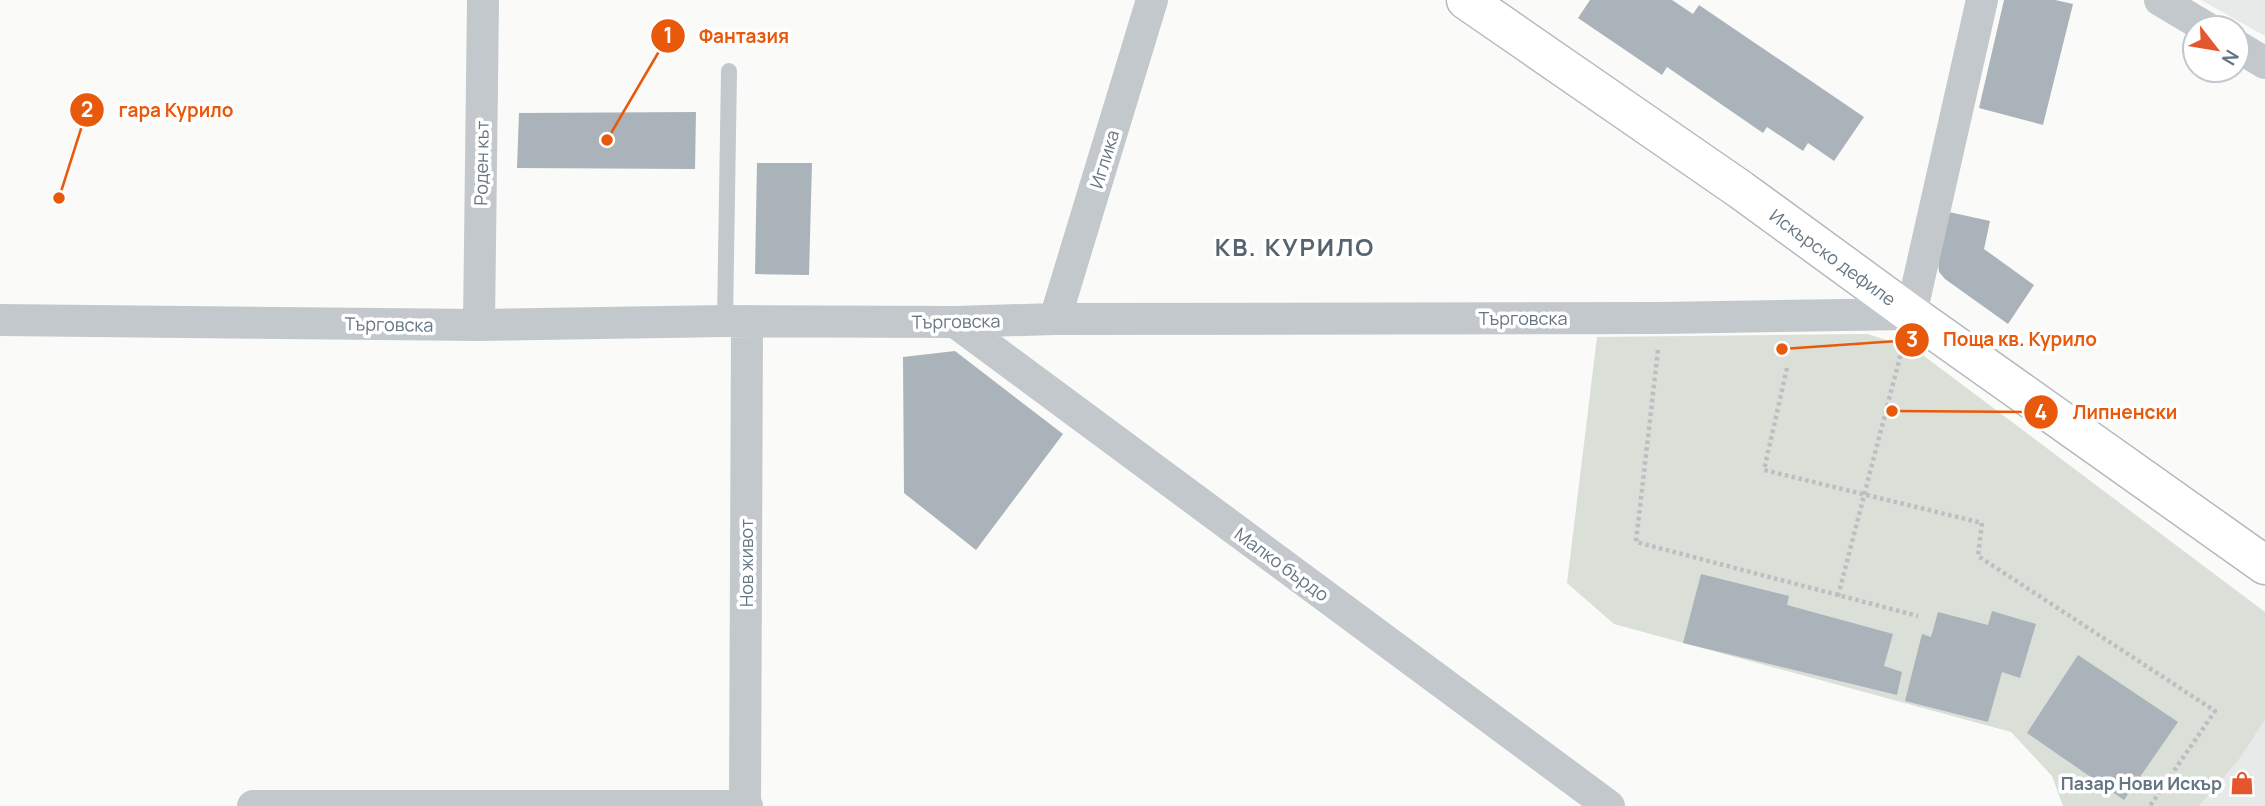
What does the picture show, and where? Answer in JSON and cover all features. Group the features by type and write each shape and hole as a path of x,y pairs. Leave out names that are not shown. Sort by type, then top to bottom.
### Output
{"main road":[{"name":"Искърско дефиле","path":"1466,0 1730,182 2265,565"}],"street":[{"name":"Роден кът","path":"479,325 483,0"},
{"name":"Иглика","path":"1055,318 1152,0"},
{"path":"1912,314 1982,0"},
{"path":"2160,0 2184,14"},
{"name":"Търговска","path":"0,320 479,325 736,321 955,322 1055,318 1660,318 1912,314"},
{"name":"Нов живот","path":"736,321 745,805"},
{"name":"Малко бърдо","path":"955,322 1609,806"},
{"path":"253,806 745,805"}],"lane":[{"path":"729,71 736,321"}],"path":[{"path":"1838,596 1912,314"},
{"path":"1660,318 1636,542 1918,616"},
{"path":"1787,368 1764,470 1982,523 1978,556 2215,711 2150,806"}],"shaded area":[{"path":"2201,0 2265,0 2265,36 2251,28 2251,14 2226,14"},
{"path":"1868,334 1916,350 2265,612 2265,720 2238,761 2199,806 2063,806 2052,776 2011,732 1614,624 1567,583 1597,337"},
{"name":"Пазар Нови Искър","path":"2265,720 2265,806 2199,806 2238,761"}],"building":[{"path":"1590,0 1672,0 1693,14 1699,5 1864,117 1834,161 1808,143 1803,151 1767,127 1763,133 1667,67 1662,75 1578,18"},
{"path":"2004,0 2055,0 2073,4 2043,125 1979,108"},
{"path":"696,112 695,169 517,168 519,113"},
{"path":"757,163 812,163 809,275 755,274"},
{"path":"1949,212 1990,221 1984,249 2034,285 2008,324 1939,272 1938,261"},
{"path":"955,351 1063,434 976,550 904,493 903,357"},
{"path":"1701,574 1789,596 1787,605 1893,634 1884,666 1902,672 1897,695 1683,643"},
{"path":"1992,611 2036,624 2020,678 2002,672 1988,722 1905,701 1922,634 1931,637 1938,612 1988,625"},
{"path":"2078,655 2178,722 2124,800 2027,733"}],"place":[{"name":"Фантазия","path":"607,140"},
{"name":"гара Курило","path":"59,198"},
{"name":"Поща кв. Курило","path":"1782,349"},
{"name":"Липненски","path":"1892,411"},
{"name":"Пазар Нови Искър","path":"2242,783"}],"district":[{"name":"КВ. КУРИЛО","path":"1295,246"}]}
